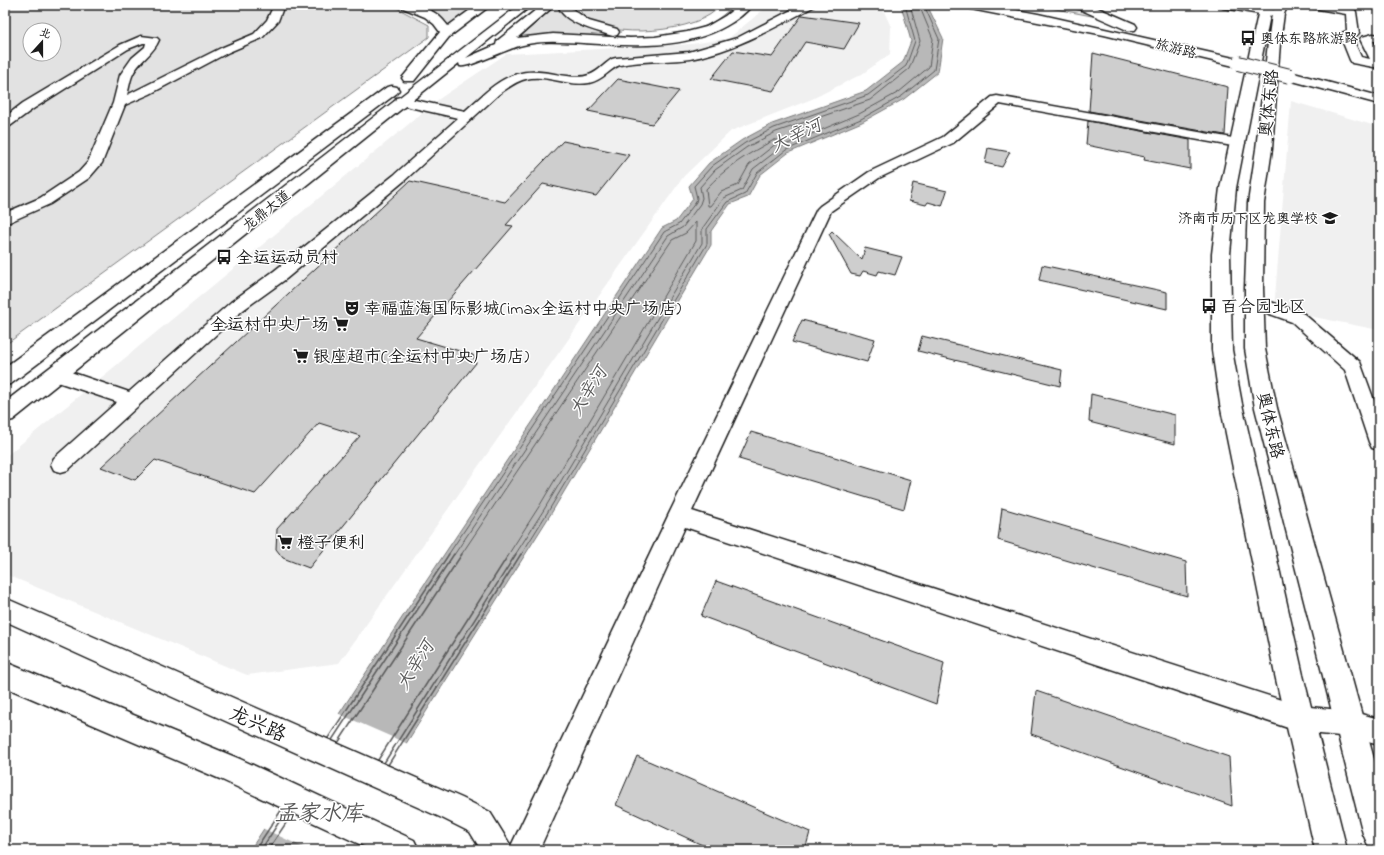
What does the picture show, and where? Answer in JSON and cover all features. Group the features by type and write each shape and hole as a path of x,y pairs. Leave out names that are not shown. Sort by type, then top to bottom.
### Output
{"main road":[{"path":"407,5 422,10 438,20 446,32 417,80"},
{"path":"443,35 485,5"},
{"name":"龙鼎大道","path":"5,378 417,80 526,5"},
{"path":"489,52 507,41 549,5"},
{"path":"565,5 565,9 586,24 612,32 650,34 683,30 708,22 722,13 727,5"},
{"path":"417,80 521,41 554,38 630,42 655,41 688,36 710,30 729,19 746,5"},
{"name":"旅游路","path":"970,5 1037,17 1290,72 1379,89"},
{"name":"旅游路","path":"1004,5 1164,39 1238,60"},
{"path":"1081,5 1107,18 1164,39"},
{"path":"1273,9 1240,128 1228,188 1221,254 1222,350 1232,412 1300,719 1331,850"},
{"name":"奥体东路","path":"1273,9 1264,149 1256,203 1254,302 1255,349 1266,408 1379,834"},
{"path":"474,28 498,10"},
{"name":"龙鼎大道","path":"5,414 401,101 417,80 450,46"},
{"name":"旅游路","path":"1290,72 1379,100"}],"street":[{"path":"119,103 146,91 225,50 258,36 272,21 279,5"},
{"path":"61,464 238,306 280,275 399,178 501,86 520,76 535,73 577,80 590,80 599,76 616,62 690,55 741,40 809,5"},
{"path":"1223,5 1273,9"},
{"path":"1313,5 1351,12 1353,33 1346,35 1356,60 1379,64"},
{"path":"1379,38 1373,37 1366,39 1374,56 1379,60"},
{"path":"5,123 28,106 124,47 141,39 152,40 150,48 136,61 126,75 119,103 95,163 84,175 45,201 5,219"},
{"path":"524,850 678,516 825,209 874,175 948,140 997,100 1238,143"},
{"path":"401,101 468,116"},
{"path":"1254,302 1298,318 1353,367 1379,442"},
{"path":"56,374 132,400"},
{"path":"678,516 1300,719 1350,724 1379,732"},
{"name":"龙兴路","path":"5,609 452,808 480,822 498,850"},
{"path":"5,674 230,769 404,850"}],"shaded area":[{"path":"5,5 391,5 429,25 429,37 5,345"},
{"path":"415,5 480,5 450,26 433,12"},
{"path":"556,5 574,23 594,31 613,35 652,38 672,36 691,31 708,24 723,15 734,5 740,5 713,26 687,35 653,40 540,35 518,39"},
{"path":"578,5 720,5 710,15 694,22 675,27 631,31 611,29 595,24 584,16"},
{"name":"全运村中央广场","path":"769,5 876,5 882,7 891,27 890,54 862,74 812,99 731,131 684,176 339,663 247,675 5,574 5,457 439,99 506,54 692,44 729,38"},
{"path":"1035,5 1073,5 1102,18"},
{"name":"济南市历下区龙奥学校","path":"1291,101 1379,127 1379,330 1274,309"}],"water":[{"name":"孟家水库","path":"901,5 927,5 943,38 938,72 904,99 862,122 788,153 760,175 748,197 730,204 711,231 711,245 552,512 339,850 250,850 409,607 662,228 676,221 693,199 689,186 709,163 742,140 772,124 866,91 903,62 911,41"}],"pier":[{"path":"337,713 408,744 341,850 309,850 262,828"}],"building":[{"path":"802,15 859,23 844,49 805,42 773,91 711,79 733,51 772,57"},
{"path":"1093,53 1228,87 1225,135 1089,111"},
{"path":"618,79 679,91 652,124 588,111"},
{"path":"1088,121 1190,140 1190,169 1144,160 1145,157 1086,145"},
{"name":"全运村中央广场","path":"563,141 629,155 596,196 543,184 506,225 513,226 416,338 473,355 476,363 309,568 283,558 276,549 277,529 360,436 319,423 255,494 155,460 135,480 101,467 410,181 505,202"},
{"path":"988,148 1010,152 1002,167 985,163"},
{"path":"913,183 947,191 942,206 928,202 926,205 909,201"},
{"path":"832,231 862,260 865,248 902,257 895,275 879,271 877,275 863,271 860,276 851,274 829,234"},
{"path":"1042,265 1167,292 1167,309 1039,280"},
{"path":"802,320 875,339 867,362 792,342"},
{"path":"922,336 1062,370 1060,386 918,351"},
{"path":"1091,394 1175,415 1175,444 1089,422"},
{"path":"751,432 911,480 904,509 739,459"},
{"path":"1002,508 1186,562 1187,596 998,540"},
{"path":"716,581 944,663 936,704 701,616"},
{"path":"1036,691 1229,757 1232,806 1031,734"},
{"path":"637,756 810,832 805,850 713,850 616,805"}],"place":[{"name":"奥体东路旅游路","path":"1248,38"},
{"name":"济南市历下区龙奥学校","path":"1330,218"},
{"name":"全运运动员村","path":"224,257"},
{"name":"百合园北区","path":"1209,306"},
{"name":"幸福蓝海国际影城(imax全运村中央广场店)","path":"352,308"},
{"name":"全运村中央广场","path":"341,324"},
{"name":"银座超市(全运村中央广场店)","path":"301,356"},
{"name":"橙子便利","path":"285,542"}],"water label":[{"name":"大辛河","path":"796,135"},
{"name":"大辛河","path":"588,391"},
{"name":"大辛河","path":"415,665"}]}
